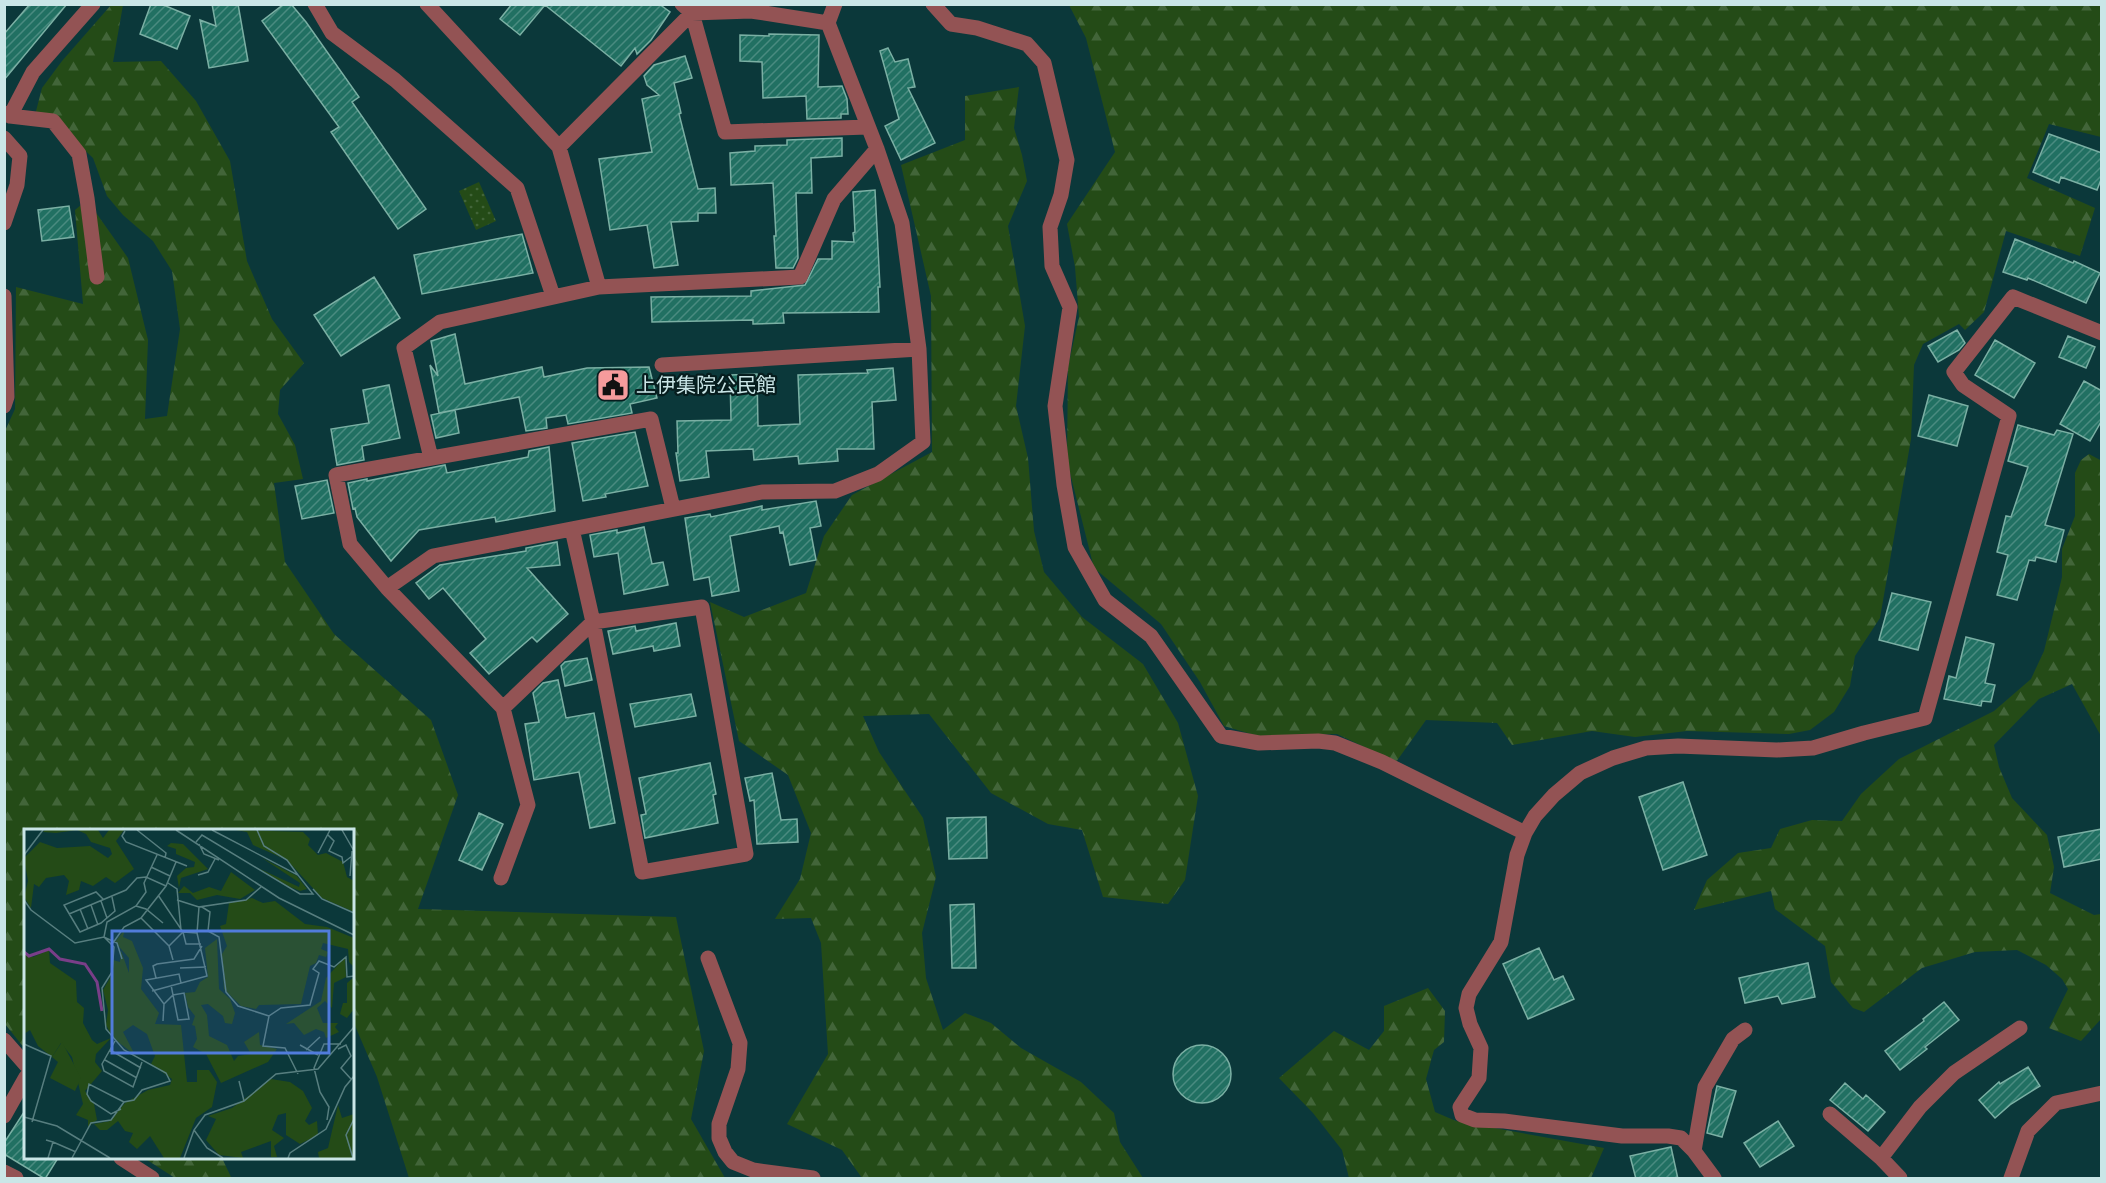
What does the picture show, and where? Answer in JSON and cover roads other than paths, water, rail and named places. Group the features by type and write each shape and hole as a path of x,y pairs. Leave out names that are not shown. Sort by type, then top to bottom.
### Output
{"street":[{"path":"93,4 33,72 7,115 53,121 79,154 97,277"},
{"path":"315,4 332,33 395,80 517,188 553,296"},
{"path":"427,4 559,147 599,287"},
{"path":"387,588 433,556 762,492 835,491 878,474 923,442 919,349 902,223 877,149 828,23 836,4"},
{"path":"933,4 951,24 977,28 1027,44 1044,63 1067,160 1061,195 1050,227 1052,266 1070,307 1055,406 1064,485 1075,547 1105,600 1151,636 1221,736 1259,743 1318,741 1335,743 1382,762 1525,833"},
{"path":"559,147 687,9 751,11 828,23"},
{"path":"687,9 725,132 867,127"},
{"path":"4,138 20,156 17,185 4,223"},
{"path":"431,458 404,348 440,322 599,287 800,277 834,199 877,149"},
{"path":"4,296 7,397 4,406"},
{"path":"1714,1179 1694,1151 1681,1138 1622,1136 1475,1120 1462,1115 1460,1107 1479,1078 1481,1048 1470,1024 1466,1008 1467,1001 1501,942 1517,855 1525,833 1535,816 1554,795 1580,773 1613,758 1646,748 1678,746 1777,750 1813,748 1925,718 2009,416 1963,385 1954,372 2013,297 2102,333"},
{"path":"662,365 919,349"},
{"path":"501,878 528,805 503,708 387,588 350,544 336,476 651,419 673,508"},
{"path":"503,708 593,622 702,607 746,854 642,872 593,622 572,529"},
{"path":"708,958 740,1044 738,1069 719,1124 719,1138 725,1152 734,1162 753,1170 813,1179"},
{"path":"1881,1158 1920,1107 1954,1073 2020,1028"},
{"path":"1694,1151 1700,1106 1705,1088 1733,1039 1745,1030"},
{"path":"4,1040 24,1063"},
{"path":"4,1116 24,1081"},
{"path":"2011,1179 2028,1131 2056,1103 2102,1093"},
{"path":"1830,1114 1881,1158 1900,1179"},
{"path":"122,1159 152,1179"},
{"path":"4,1172 16,1179"}],"place":[{"name":"上伊集院公民館","path":"613,385"}]}
